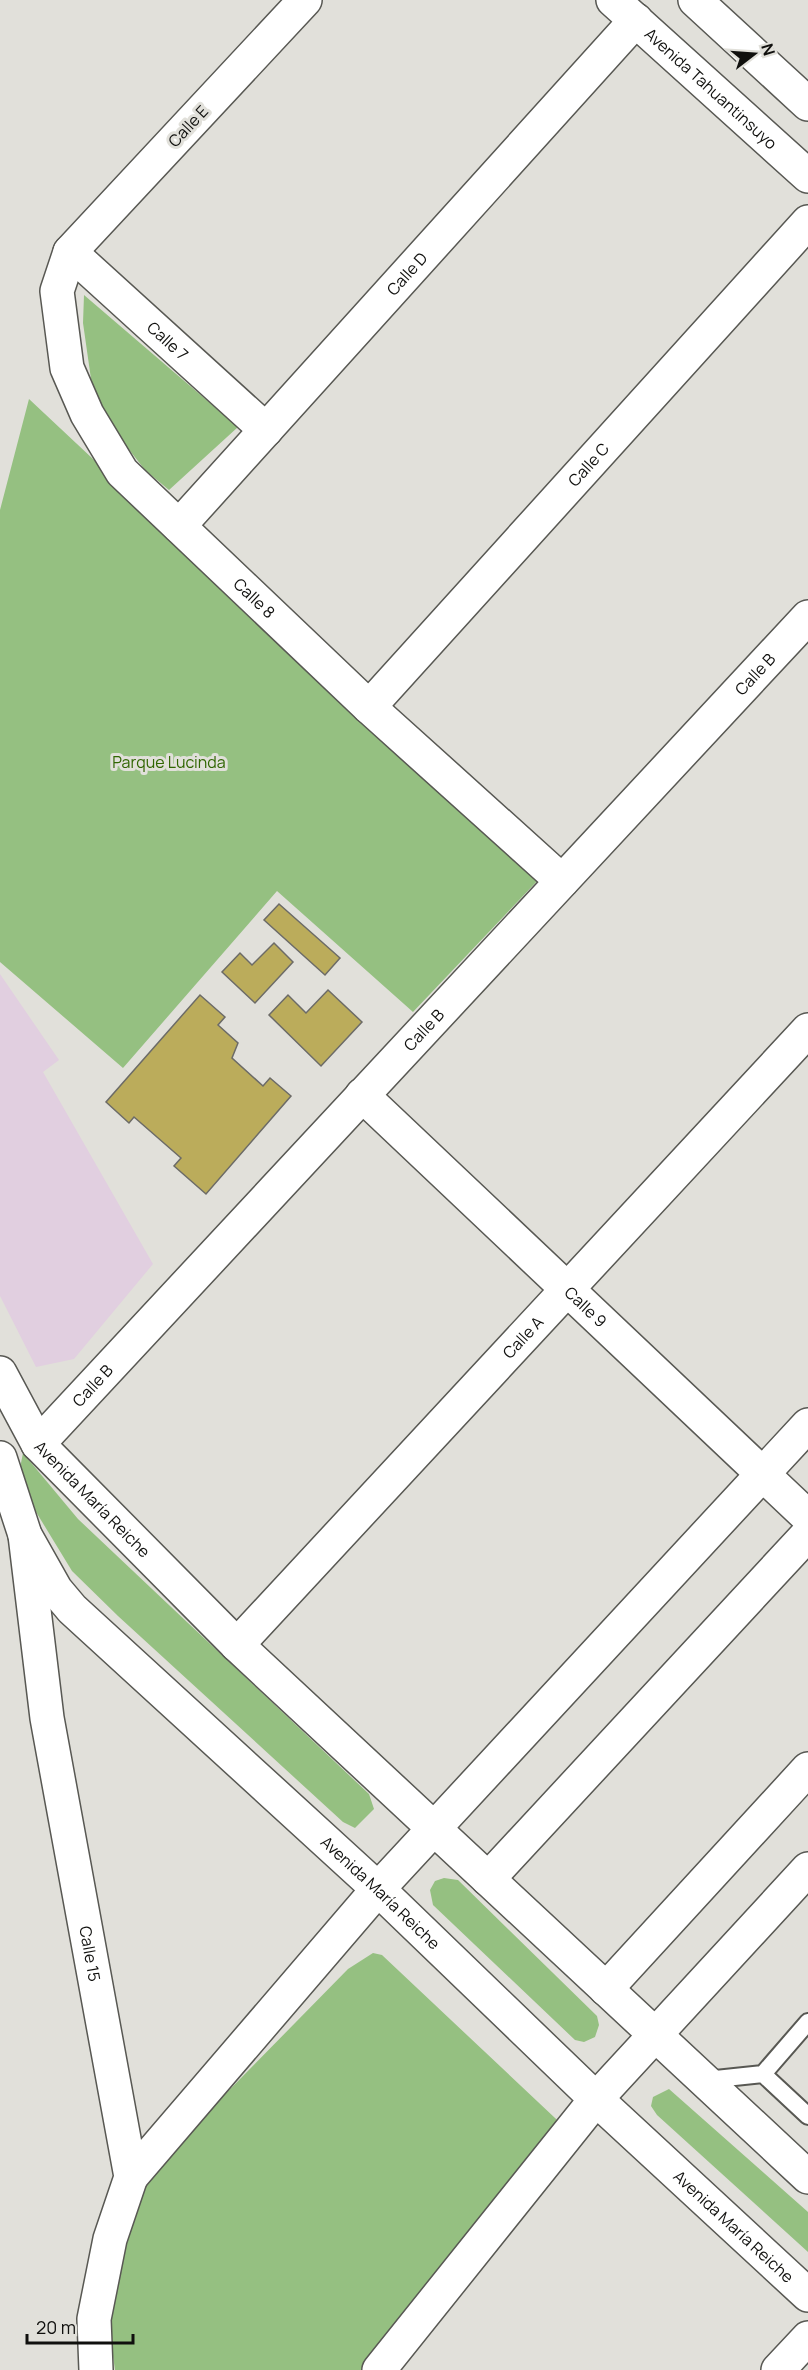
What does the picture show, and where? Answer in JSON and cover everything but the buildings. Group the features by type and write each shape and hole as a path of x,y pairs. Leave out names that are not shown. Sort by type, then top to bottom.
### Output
{"street":[{"name":"Calle E","path":"70,252 306,0"},
{"path":"695,0 808,104"},
{"name":"Avenida Tahuantinsuyo","path":"624,10 808,176"},
{"name":"Calle D","path":"179,526 266,430 624,10"},
{"name":"Calle C","path":"369,707 808,222"},
{"name":"Calle 7","path":"70,252 266,430"},
{"name":"Calle 8","path":"70,252 57,291 67,368 87,414 122,472 369,707 562,881"},
{"name":"Calle B","path":"38,1444 808,617"},
{"name":"Calle A","path":"237,1645 808,1030"},
{"name":"Calle 9","path":"362,1095 808,1516"},
{"name":"Avenida María Reiche","path":"0,1372 38,1444 237,1645 808,2177"},
{"path":"130,2177 378,1889 808,1425"},
{"name":"Avenida María Reiche","path":"0,1458 25,1535 56,1590 72,1609 378,1889 596,2099 808,2295"},
{"path":"488,1880 808,1534"},
{"name":"Calle 15","path":"25,1535 47,1718 130,2177 110,2239 94,2319 96,2370"},
{"path":"606,1989 808,1769"},
{"path":"379,2370 596,2099 808,1869"},
{"path":"778,2370 808,2338"}],"lane":[{"path":"704,2080 763,2074 808,2022"},
{"path":"763,2074 808,2116"}],"shaded area":[{"path":"0,974 59,1060 43,1072 153,1264 74,1359 36,1367 0,1296"}],"green space":[{"path":"84,295 238,427 169,490 145,470 105,419 91,379 83,323"},
{"name":"Parque Lucinda","path":"29,399 540,878 413,1012 277,891 123,1068 0,962 0,510"},
{"path":"23,1453 78,1519 369,1794 374,1809 355,1828 343,1822 72,1571 33,1507 20,1468"},
{"path":"444,1878 458,1880 597,2016 599,2025 595,2037 584,2042 575,2040 433,1905 430,1890 435,1881"},
{"path":"373,1953 382,1955 572,2134 365,2370 115,2370 108,2321 137,2184 348,1969"},
{"path":"669,2089 808,2212 808,2252 657,2115 651,2106 653,2097"}]}
